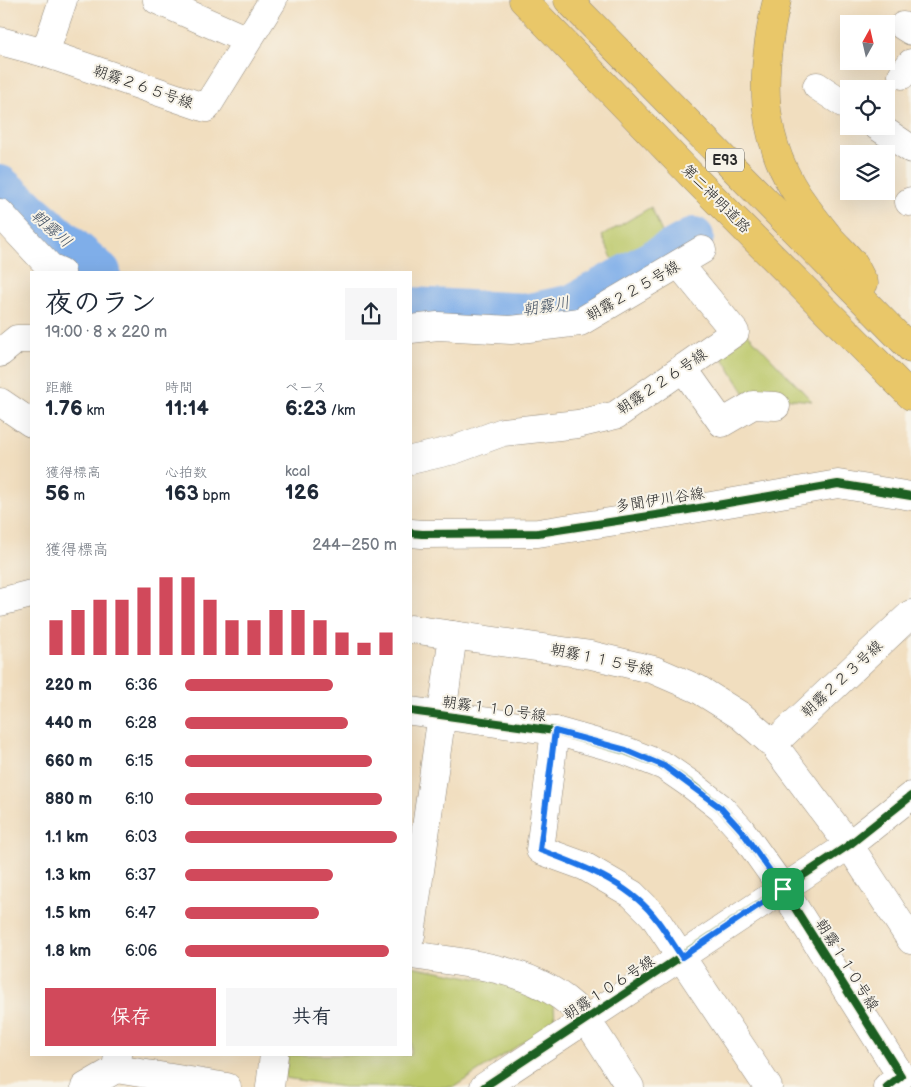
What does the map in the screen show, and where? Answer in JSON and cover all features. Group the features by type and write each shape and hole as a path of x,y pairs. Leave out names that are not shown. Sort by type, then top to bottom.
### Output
{"highway":[{"path":"510,0 697,181"},
{"name":"第二神明道路","path":"523,0 697,181 911,396"},
{"name":"E93","path":"568,0 911,349"},
{"path":"777,0 767,50 765,80 766,107 778,160 790,184 806,207 854,264 883,320"}],"street":[{"path":"45,54 63,0"},
{"path":"157,0 247,40"},
{"name":"朝霧２６５号線","path":"0,41 45,54 206,108 272,0"},
{"path":"817,86 840,101"},
{"path":"890,135 911,149"},
{"path":"0,213 50,266 59,271"},
{"name":"朝霧２２５号線","path":"412,329 438,326 511,330 580,322 690,257"},
{"name":"朝霧２２６号線","path":"412,460 454,450 503,432 578,424 616,415 735,332 690,257"},
{"path":"0,353 17,339 30,339"},
{"path":"683,368 722,423 753,405 776,406"},
{"path":"0,402 30,421"},
{"name":"多聞伊川谷線","path":"412,533 538,532 682,511 838,484 911,496"},
{"path":"0,602 30,594"},
{"name":"朝霧２２３号線","path":"773,744 911,614"},
{"name":"朝霧１１５号線","path":"412,629 591,655 654,670 698,689 734,711 773,744 849,845 911,940"},
{"path":"412,921 418,834 442,715 453,635"},
{"name":"朝霧１１０号線","path":"412,711 555,731 626,750 664,766 721,808 741,830 783,889 901,1076 887,1087"},
{"name":"朝霧１１０号線","path":"555,731 540,850 584,866 632,894 653,915 768,1087"},
{"path":"849,845 911,796"},
{"name":"朝霧１０６号線","path":"489,1086 849,845"},
{"path":"412,955 492,967 541,985 568,1002 585,1020 630,1087"},
{"path":"270,1087 274,1056"},
{"path":"85,1087 117,1062 227,1087"}],"green space":[{"path":"651,207 667,244 618,271 602,236"},
{"path":"747,333 812,401 745,394 721,355"},
{"path":"412,966 523,987 554,1005 555,1022 454,1087 344,1087 285,1078 288,1056 412,1056"}],"waterway":[{"name":"朝霧川","path":"0,185 100,271"},
{"name":"朝霧川","path":"412,307 529,313 572,304 694,237"}],"cycle path":[{"path":"412,533 538,533 682,511 838,484 911,496"},
{"path":"412,711 555,731 626,751 664,766 721,808 741,830 783,889 901,1076 887,1087"},
{"path":"484,1087 849,845 911,796"}],"route":[{"path":"555,731 626,750 664,766 693,786 721,808 741,830 783,889 682,957 653,915 632,894 584,866 540,850 555,731"}]}
